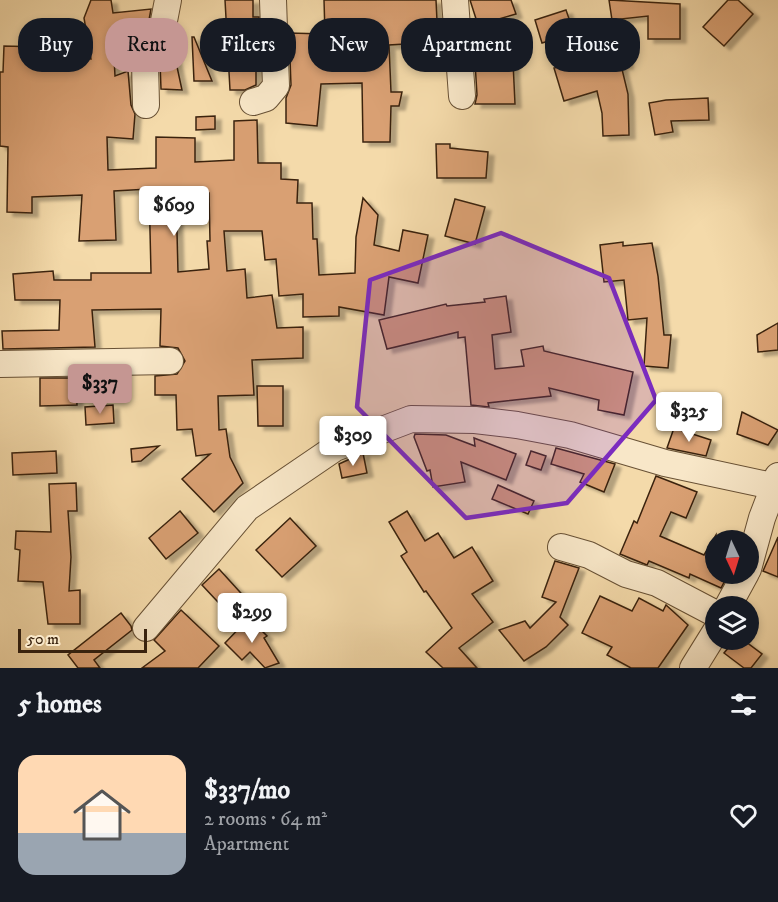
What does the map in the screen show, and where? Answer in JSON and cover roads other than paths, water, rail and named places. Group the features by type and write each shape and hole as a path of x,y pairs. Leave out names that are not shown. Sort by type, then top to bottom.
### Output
{"street":[{"path":"146,105 147,48 163,26 168,0"},
{"path":"253,102 266,98 276,86 273,0"},
{"path":"455,0 462,96"},
{"path":"0,364 170,362"},
{"path":"146,628 247,508 335,448 411,419 475,420 517,425 570,435 664,463 775,481 759,532"},
{"path":"561,547 589,555 626,574 657,583 705,608"},
{"path":"693,668 705,649"}]}
